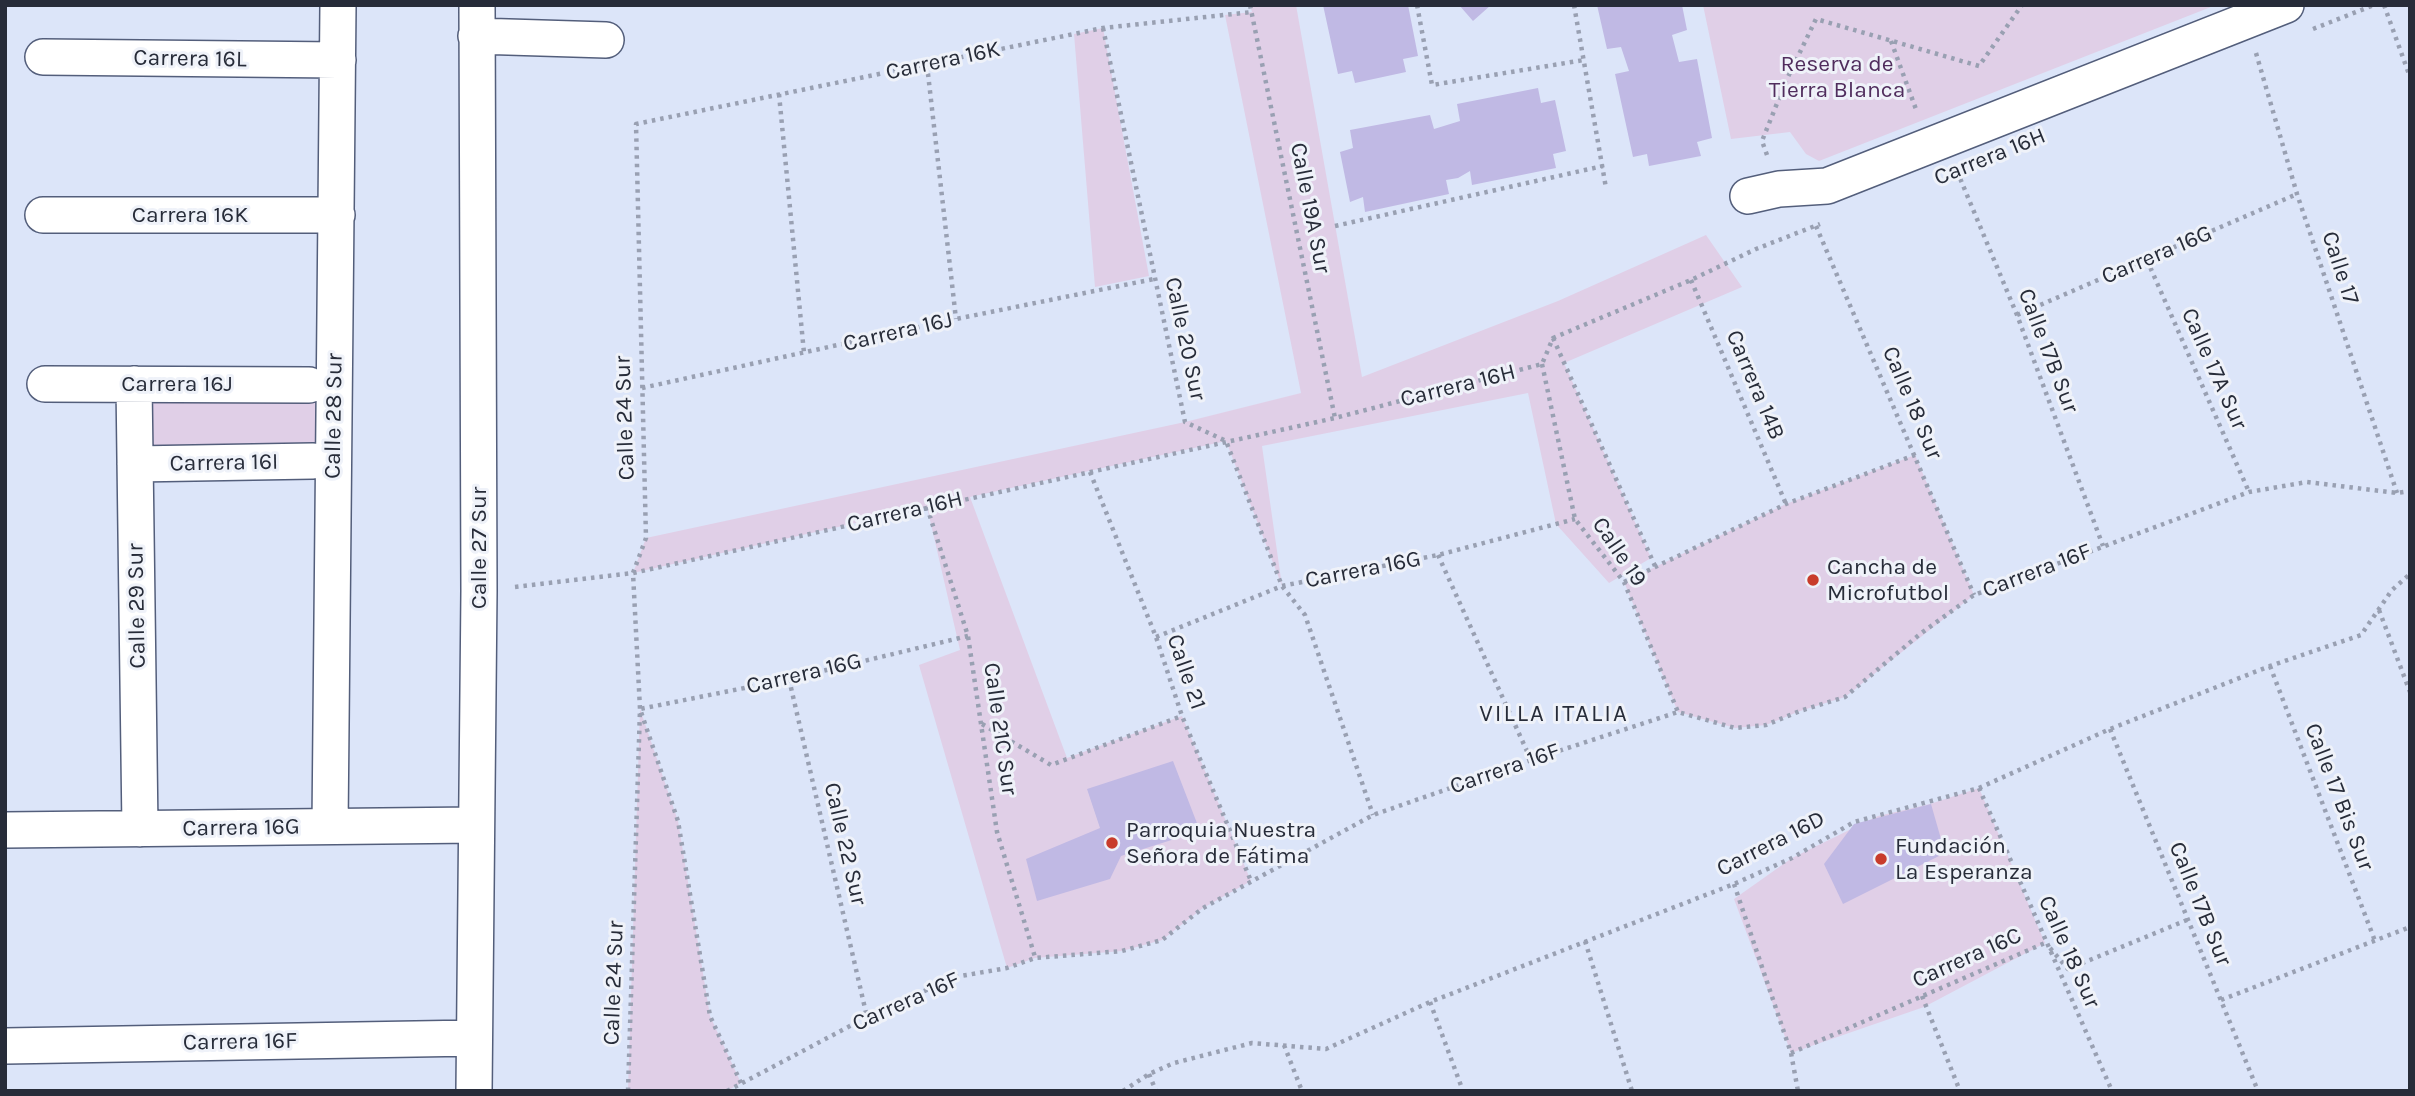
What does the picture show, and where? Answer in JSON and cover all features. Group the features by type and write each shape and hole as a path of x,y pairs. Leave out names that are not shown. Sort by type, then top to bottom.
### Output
{"street":[{"name":"Calle 28 Sur","path":"330,826 338,5"},
{"name":"Carrera 16H","path":"1764,192 1827,186 2295,19"},
{"path":"477,21 606,40"},
{"name":"Calle 27 Sur","path":"474,1091 480,591 477,21"},
{"name":"Carrera 16L","path":"43,57 338,60"},
{"name":"Carrera 16K","path":"43,215 337,215"},
{"name":"Carrera 16J","path":"45,384 309,385"},
{"name":"Calle 29 Sur","path":"134,384 139,829"},
{"name":"Carrera 16I","path":"135,464 313,461"},
{"name":"Carrera 16G","path":"5,830 477,825"},
{"name":"Carrera 16F","path":"5,1046 474,1038"}],"path":[{"name":"Calle 19A Sur","path":"1250,5 1335,418"},
{"path":"1417,5 1432,85 1584,60"},
{"path":"1574,5 1606,188"},
{"path":"1764,192 1762,141 1786,81 1816,19 1979,66 2022,5"},
{"path":"2295,19 2374,5"},
{"path":"2384,5 2410,77"},
{"name":"Carrera 16K","path":"636,124 1104,28 1252,12"},
{"name":"Calle 20 Sur","path":"1104,28 1185,422 1226,441"},
{"path":"1890,41 1917,114"},
{"path":"2243,57 2268,47"},
{"name":"Calle 17","path":"2256,52 2297,194 2397,493"},
{"path":"927,65 956,319"},
{"path":"779,94 804,353"},
{"name":"Calle 24 Sur","path":"628,1091 640,709 633,573 646,538 636,124"},
{"path":"1335,226 1603,166"},
{"name":"Carrera 16H","path":"1944,176 1957,170"},
{"name":"Calle 17B Sur","path":"1957,170 2017,315 2103,546"},
{"name":"Carrera 16G","path":"2017,315 2297,194"},
{"path":"1655,566 1553,338 1829,220"},
{"name":"Calle 18 Sur","path":"1816,226 1974,595"},
{"name":"Calle 17A Sur","path":"2147,260 2249,492"},
{"name":"Carrera 16J","path":"642,388 956,319 1154,279"},
{"name":"Carrera 14B","path":"1692,280 1786,504"},
{"name":"Carrera 16H","path":"480,591 633,573 1335,418 1542,364 1553,338"},
{"name":"Calle 19","path":"1542,364 1575,519 1624,582 1678,712"},
{"path":"1226,441 1282,586 1305,615 1373,815"},
{"path":"1624,582 1786,504 1916,455"},
{"name":"Calle 21","path":"1090,472 1156,637 1182,716 1251,881"},
{"name":"Carrera 16F","path":"727,1091 867,1017 955,977 1007,968 1035,957 1122,951 1162,940 1203,908 1373,815 1678,712 1735,728 1766,725 1845,696 1920,634 1974,595 2249,492 2307,482 2397,493 2410,491"},
{"name":"Calle 21C Sur","path":"927,507 968,636 997,832 1035,957"},
{"name":"Carrera 16G","path":"1156,637 1282,586 1438,555 1575,519"},
{"path":"1438,555 1531,760"},
{"name":"Carrera 16D","path":"1124,1091 1149,1074 1174,1063 1252,1043 1326,1049 1430,1002 1734,884 1792,858 1854,822 1979,788 2110,729 2270,666 2361,635 2392,590 2410,574"},
{"path":"2379,609 2410,692"},
{"name":"Carrera 16G","path":"640,709 789,679 968,636"},
{"name":"Calle 17 Bis Sur","path":"2270,666 2375,941"},
{"name":"Calle 22 Sur","path":"789,679 867,1017"},
{"name":"Calle 24 Sur","path":"640,709 678,821 709,1016 741,1083"},
{"path":"982,723 1051,765 1182,716"},
{"name":"Calle 17B Sur","path":"2110,729 2258,1091"},
{"name":"Calle 18 Sur","path":"1979,788 2112,1091"},
{"path":"1734,884 1791,1053 1798,1091"},
{"name":"Carrera 16C","path":"1791,1053 2045,943 2068,969 2187,920"},
{"path":"2221,1000 2410,927"},
{"path":"1585,941 1632,1091"},
{"path":"1922,996 1960,1091"},
{"path":"1430,1002 1463,1091"},
{"path":"1284,1045 1302,1091"},
{"path":"1149,1074 1156,1091"}],"green space":[{"path":"1250,5 1296,5 1362,377 1558,301 1706,235 1742,287 1564,363 1651,558 1609,583 1556,524 1528,393 1262,446 1282,586 1226,441 970,497 1067,758 1182,716 1251,881 1203,908 1162,940 1122,951 1035,958 1007,968 919,665 960,650 927,507 633,573 646,538 1185,422 1301,393 1225,15 1252,12"},
{"name":"Reserva de Tierra Blanca","path":"1703,5 2216,5 1819,161 1806,154 1790,132 1731,139"},
{"path":"1103,28 1149,276 1095,287 1074,34"},
{"path":"316,394 316,454 147,455 146,396"},
{"path":"1915,455 1974,595 1845,697 1766,725 1735,728 1678,712 1624,582 1786,504"},
{"path":"640,709 678,821 710,1016 741,1083 727,1091 628,1091"},
{"path":"1979,788 2045,943 1924,1007 1791,1053 1734,899 1792,858 1878,816 1930,804"}],"building":[{"path":"1323,5 1408,5 1418,56 1403,59 1406,72 1355,83 1352,71 1338,74"},
{"path":"1459,5 1491,5 1473,21"},
{"path":"1597,5 1682,5 1687,30 1672,35 1679,62 1697,59 1712,138 1697,142 1701,156 1649,166 1647,154 1633,157 1615,74 1629,71 1621,47 1607,49"},
{"path":"1538,88 1541,103 1555,100 1566,151 1553,154 1556,168 1472,185 1470,171 1458,178 1446,180 1449,194 1365,212 1363,197 1350,202 1340,152 1353,148 1350,130 1430,115 1434,129 1460,121 1457,104"},
{"name":"Parroquia Nuestra Señora de Fátima","path":"1173,761 1200,831 1121,856 1110,879 1037,901 1026,859 1100,828 1087,789"},
{"name":"Fundación La Esperanza","path":"1931,804 1945,853 1843,904 1824,864 1854,824"}],"place":[{"name":"Cancha de Microfutbol","path":"1813,580"},
{"name":"Parroquia Nuestra Señora de Fátima","path":"1112,843"},
{"name":"Fundación La Esperanza","path":"1881,859"}],"district":[{"name":"VILLA ITALIA","path":"1554,714"}]}
